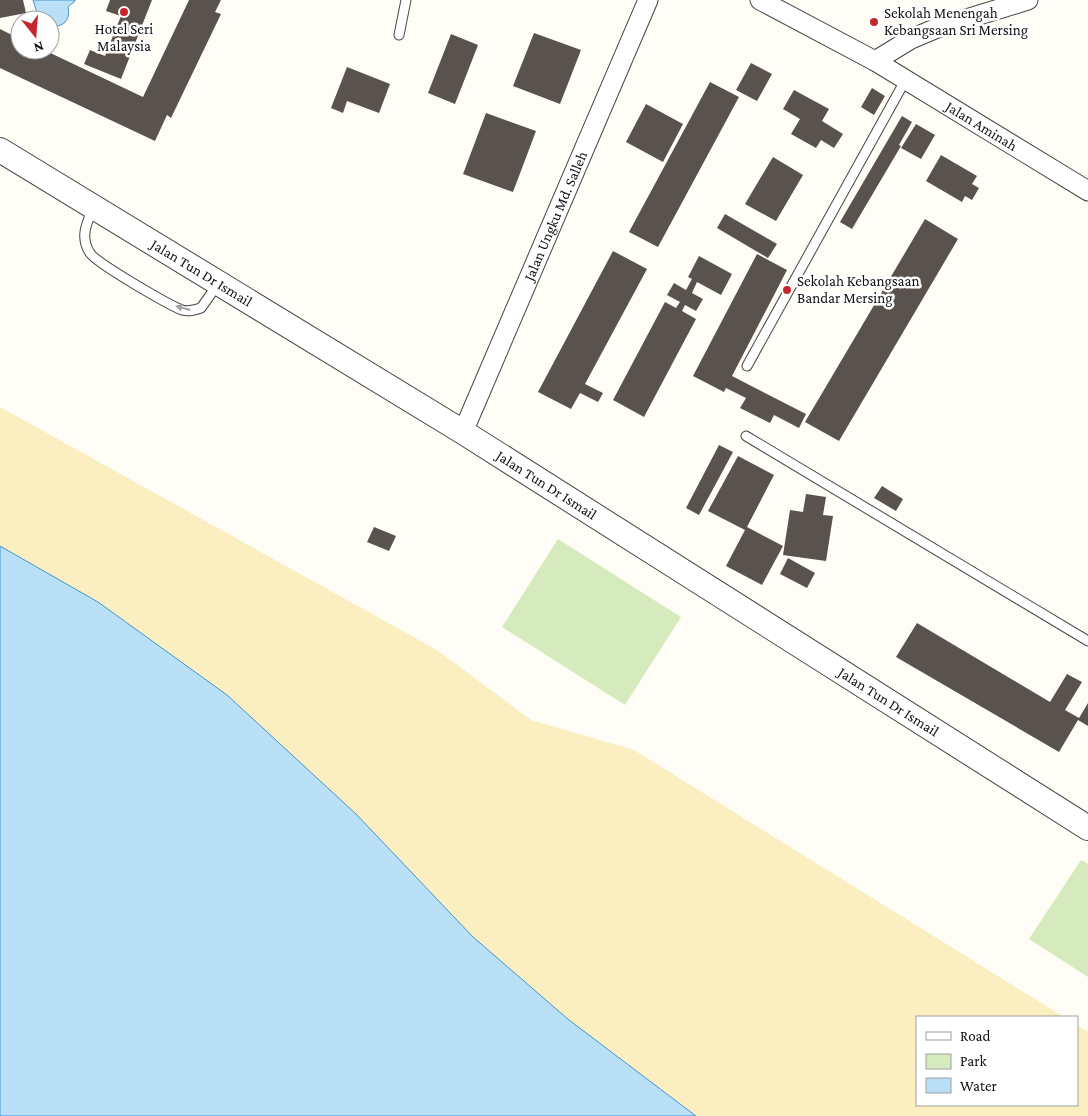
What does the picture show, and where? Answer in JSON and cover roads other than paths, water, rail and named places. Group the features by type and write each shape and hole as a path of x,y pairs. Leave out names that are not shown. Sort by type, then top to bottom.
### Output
{"street":[{"name":"Jalan Ungku Md. Salleh","path":"463,432 648,0"},
{"path":"760,0 875,61 911,39 937,28 1028,0"},
{"name":"Jalan Aminah","path":"875,61 1088,191"},
{"name":"Jalan Tun Dr Ismail","path":"0,150 463,432 1088,828"}],"lane":[{"path":"399,36 406,0"},
{"path":"747,366 906,80"},
{"path":"94,208 84,229 85,244 91,255 133,283 184,311 201,308 218,284"},
{"path":"746,436 1088,641"}],"water":[{"path":"33,0 75,0 68,7 67,19 60,25 60,10 36,10"},
{"path":"0,546 98,602 227,695 356,814 473,937 569,1020 696,1116 0,1116"}],"place":[{"name":"Hotel Seri Malaysia","path":"124,12"},
{"name":"Sekolah Menengah Kebangsaan Sri Mersing","path":"874,22"},
{"name":"Sekolah Kebangsaan Bandar Mersing","path":"787,290"}]}
